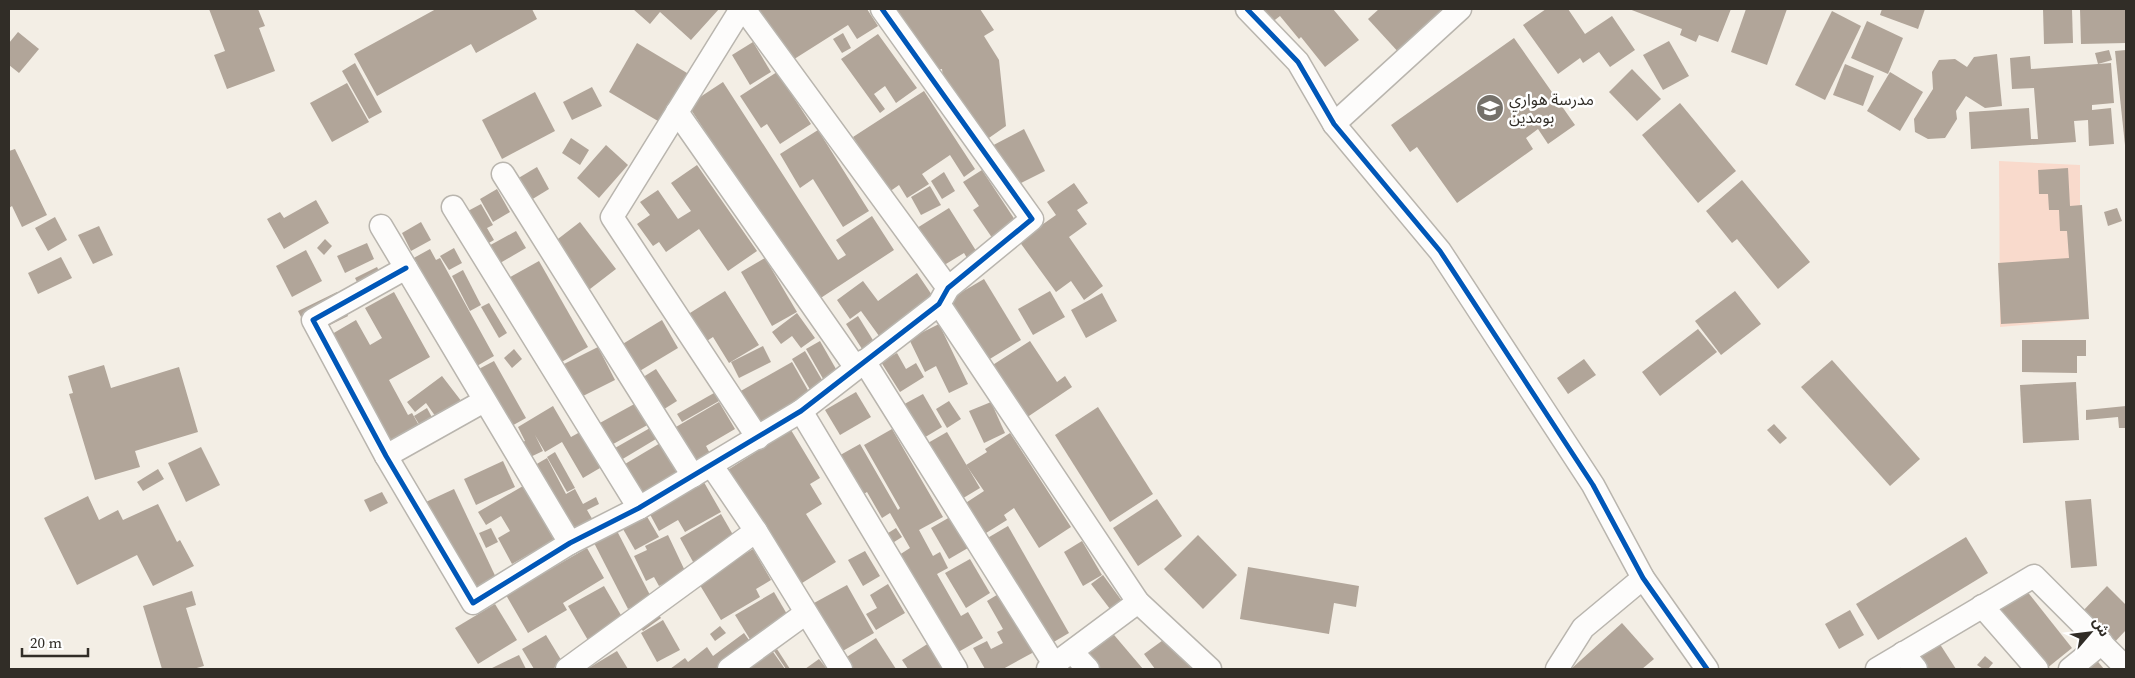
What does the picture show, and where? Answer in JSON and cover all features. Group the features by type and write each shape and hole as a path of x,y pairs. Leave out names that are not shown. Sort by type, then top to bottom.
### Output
{"street":[{"path":"758,438 612,217 743,9 943,296 1138,602 1210,669"},
{"path":"406,268 313,320 386,456 473,603 570,543 639,508 801,411 860,365 1032,220 882,9"},
{"path":"1248,9 1298,62 1334,124 1440,251 1593,485 1643,578 1707,669"},
{"path":"1334,124 1460,9"},
{"path":"677,112 860,365 1058,662 1088,669"},
{"path":"502,174 702,471 756,531 841,669"},
{"path":"453,207 639,508"},
{"path":"381,226 570,543"},
{"path":"386,456 484,400"},
{"path":"801,411 956,669"},
{"path":"568,669 756,531"},
{"path":"1877,669 1909,661 1982,606 2034,576 2126,668"},
{"path":"1557,669 1583,628 1643,578"},
{"path":"1058,662 1138,602"},
{"path":"1982,606 2037,669"},
{"path":"729,669 806,613"},
{"path":"2070,669 2102,643"}],"shaded area":[{"path":"1999,161 2080,165 2080,320 2000,327"}],"building":[{"path":"209,9 258,9 265,26 259,28 275,71 227,89 214,55 225,51"},
{"path":"436,9 532,9 537,19 476,53 471,44 377,96 354,54"},
{"path":"633,9 719,9 691,40 660,12 650,24"},
{"path":"753,9 867,9 878,26 857,39 848,25 788,63"},
{"path":"887,9 980,9 994,30 984,36 999,60 1006,126 986,140 944,87 942,69 927,70"},
{"path":"1260,9 1333,9 1359,40 1325,67 1301,37 1299,39 1280,16 1271,23"},
{"path":"1379,9 1448,9 1401,55 1368,19"},
{"path":"1546,9 1568,9 1585,34 1612,16 1635,50 1610,67 1599,52 1583,63 1580,58 1558,74 1523,25"},
{"path":"1629,9 1731,9 1718,42 1699,35 1696,42 1680,35 1682,29"},
{"path":"1746,9 1787,9 1767,65 1731,52"},
{"path":"1882,9 1925,9 1918,29 1880,15"},
{"path":"2043,9 2072,9 2073,43 2044,44"},
{"path":"2080,9 2126,9 2126,43 2081,44"},
{"path":"1832,11 1861,26 1825,100 1795,85"},
{"path":"1867,21 1903,38 1888,74 1851,58"},
{"path":"18,32 39,49 19,73 9,65 9,43"},
{"path":"843,33 851,48 842,53 833,39"},
{"path":"878,34 917,88 896,103 885,86 874,94 885,109 880,113 841,59"},
{"path":"1514,38 1575,125 1548,144 1538,129 1526,138 1533,149 1457,203 1417,147 1410,152 1391,125"},
{"path":"1669,41 1689,76 1663,90 1643,55"},
{"path":"753,42 771,72 750,85 732,55"},
{"path":"637,43 692,76 663,124 609,92"},
{"path":"2109,50 2112,60 2098,64 2095,53"},
{"path":"2126,50 2126,145 2125,145 2115,51"},
{"path":"1997,54 2002,106 1985,108 1966,96 1956,111 1957,119 1945,138 1928,139 1915,132 1914,119 1933,89 1932,72 1939,60 1955,59 1967,67 1974,57"},
{"path":"2030,56 2031,69 2111,63 2114,103 2092,105 2092,110 2111,108 2114,144 2089,146 2088,120 2074,121 2076,142 1971,149 1969,112 2029,108 2031,139 2038,139 2034,88 2012,89 2010,58"},
{"path":"355,63 382,112 369,119 342,71"},
{"path":"1845,64 1874,76 1863,106 1833,95"},
{"path":"1632,69 1661,99 1637,121 1609,92"},
{"path":"777,72 811,124 780,144 767,124 761,128 740,96"},
{"path":"1890,72 1923,92 1900,131 1867,111"},
{"path":"723,82 838,260 846,255 836,240 872,216 894,250 810,305 729,168 688,105"},
{"path":"347,83 369,122 332,142 310,103"},
{"path":"592,87 602,106 572,120 563,102"},
{"path":"924,91 975,169 964,177 950,155 922,174 929,184 907,198 899,185 889,192 853,137"},
{"path":"535,92 555,131 502,159 482,120"},
{"path":"1680,103 1736,171 1698,203 1642,135"},
{"path":"1024,129 1045,171 1005,191 984,150"},
{"path":"818,130 869,211 843,227 813,179 800,188 780,154"},
{"path":"571,138 589,150 580,165 562,153"},
{"path":"606,145 628,165 599,198 577,178"},
{"path":"15,149 47,215 22,227 12,206 9,208 9,151"},
{"path":"697,165 757,251 728,271 699,229 666,252 659,242 653,246 637,224 650,215 640,202 658,190 678,219 691,211 671,183"},
{"path":"537,167 549,189 518,208 505,186"},
{"path":"2068,168 2070,206 2082,205 2089,319 2001,324 1998,263 2069,258 2067,231 2060,231 2059,210 2049,210 2048,194 2039,194 2038,170"},
{"path":"982,170 1019,226 995,242 973,210 979,206 963,182"},
{"path":"944,172 955,191 942,199 931,181"},
{"path":"1742,180 1810,262 1778,289 1737,239 1732,243 1706,211"},
{"path":"1074,183 1088,203 1077,210 1087,224 1069,237 1103,286 1084,300 1071,281 1056,292 1019,241 1056,215 1047,202"},
{"path":"930,186 941,205 921,215 911,197"},
{"path":"497,189 510,212 493,222 480,199"},
{"path":"316,200 329,223 284,249 267,219 280,212 284,218"},
{"path":"481,204 493,225 487,228 494,240 470,254 451,220"},
{"path":"949,208 980,257 970,263 964,253 941,267 917,228"},
{"path":"2117,208 2122,221 2108,226 2104,212"},
{"path":"55,217 67,240 48,251 35,228"},
{"path":"421,222 431,240 411,251 402,233"},
{"path":"580,222 616,269 577,299 541,252"},
{"path":"99,226 113,255 93,264 78,235"},
{"path":"516,231 526,248 495,266 485,248"},
{"path":"325,239 332,246 324,255 317,248"},
{"path":"367,243 374,259 345,273 337,256"},
{"path":"454,248 462,263 449,270 440,256"},
{"path":"430,249 436,260 440,258 494,356 470,370 401,265"},
{"path":"306,250 322,281 292,297 276,266"},
{"path":"61,257 72,278 38,294 28,273"},
{"path":"765,258 797,312 772,326 741,272"},
{"path":"539,261 588,347 551,368 494,286"},
{"path":"377,267 386,285 364,296 355,278"},
{"path":"463,270 481,305 470,311 452,276"},
{"path":"917,273 936,301 882,340 861,311 850,319 837,300 863,281 878,301"},
{"path":"984,279 1021,340 980,365 943,303"},
{"path":"725,291 759,345 729,363 713,337 699,346 682,318"},
{"path":"1050,291 1065,317 1033,335 1018,309"},
{"path":"1735,291 1761,324 1721,355 1695,321"},
{"path":"337,292 348,316 310,335 298,311"},
{"path":"394,292 430,357 389,380 408,415 412,413 425,436 383,459 320,341 356,320 370,345 382,338 365,308"},
{"path":"1102,293 1117,321 1086,338 1071,310"},
{"path":"489,303 507,333 499,338 481,307"},
{"path":"797,313 815,338 801,348 792,336 781,344 772,332"},
{"path":"858,316 876,345 864,352 846,324"},
{"path":"662,320 678,348 638,372 621,345"},
{"path":"939,324 968,384 949,393 936,366 925,372 909,339"},
{"path":"1698,329 1717,352 1660,396 1642,372"},
{"path":"2022,340 2086,340 2086,356 2077,356 2077,373 2022,372"},
{"path":"820,341 840,376 826,384 806,349"},
{"path":"1030,341 1057,382 1065,376 1072,387 1020,422 988,368"},
{"path":"763,346 771,362 739,378 731,362"},
{"path":"598,347 615,380 569,403 552,370"},
{"path":"514,349 522,359 512,368 504,358"},
{"path":"805,351 825,385 812,393 792,359"},
{"path":"897,353 906,369 916,363 924,377 900,392 881,362"},
{"path":"1584,359 1596,375 1568,394 1557,378"},
{"path":"1832,360 1920,459 1890,486 1801,387"},
{"path":"494,361 526,418 506,429 475,371"},
{"path":"792,362 813,399 754,434 732,396"},
{"path":"104,365 111,388 179,367 198,432 135,451 140,467 95,480 69,394 73,393 68,376"},
{"path":"656,369 677,401 661,411 640,379"},
{"path":"442,376 462,402 438,420 426,403 415,412 407,402"},
{"path":"2076,382 2079,440 2023,443 2020,385"},
{"path":"856,392 871,417 840,435 825,410"},
{"path":"714,393 719,401 682,422 677,414"},
{"path":"923,394 942,427 917,442 897,408"},
{"path":"949,401 961,419 947,428 936,409"},
{"path":"638,402 651,423 597,453 598,424"},
{"path":"719,402 735,429 706,446 713,459 692,471 669,431"},
{"path":"991,402 1005,433 984,443 969,411"},
{"path":"553,406 571,437 580,432 600,468 583,478 562,442 545,452 535,435 543,451 524,460 516,445 525,441 518,427"},
{"path":"2126,406 2126,428 2119,428 2118,417 2086,420 2086,410"},
{"path":"1098,407 1153,494 1110,522 1055,435"},
{"path":"427,408 436,425 424,432 414,416"},
{"path":"1774,424 1787,438 1780,444 1767,430"},
{"path":"650,428 656,439 621,460 615,448"},
{"path":"892,429 943,517 919,530 933,556 940,552 948,568 937,574 961,616 968,612 983,638 953,655 896,557 910,548 890,513 882,518 867,492 849,503 826,463 860,444 898,510 900,508 864,445"},
{"path":"791,430 820,478 810,484 822,504 806,514 836,562 794,588 723,473"},
{"path":"947,432 980,488 955,503 921,447"},
{"path":"1010,433 1071,527 1039,548 1014,508 1004,515 1007,520 978,538 958,508 984,491 966,465 987,452 985,449"},
{"path":"662,442 680,472 638,497 620,467"},
{"path":"201,447 220,485 186,502 168,463"},
{"path":"555,452 575,488 567,492 547,457"},
{"path":"547,458 566,494 575,489 583,504 596,497 599,504 587,510 594,522 573,534 535,465"},
{"path":"503,461 515,487 476,505 464,479"},
{"path":"158,469 164,479 143,491 137,482"},
{"path":"701,477 721,512 685,532 678,520 659,531 646,507"},
{"path":"523,486 554,540 512,564 498,538 510,531 501,516 486,525 478,512"},
{"path":"454,489 500,586 462,605 415,507"},
{"path":"382,492 388,503 370,512 364,500"},
{"path":"88,496 99,520 118,510 123,520 158,504 177,542 180,540 194,566 153,586 137,555 77,585 44,518"},
{"path":"1157,499 1182,536 1138,566 1113,528"},
{"path":"2091,499 2097,566 2071,568 2065,501"},
{"path":"642,508 659,537 635,550 619,522"},
{"path":"721,514 740,547 698,571 680,538"},
{"path":"950,517 968,548 949,559 931,528"},
{"path":"1008,526 1069,633 1040,650 979,543"},
{"path":"615,527 651,597 628,609 592,539"},
{"path":"491,528 498,542 486,548 479,533"},
{"path":"896,528 902,537 891,544 885,535"},
{"path":"668,535 686,573 659,586 654,577 646,581 634,556 647,550 645,546"},
{"path":"1198,535 1237,575 1203,609 1164,569"},
{"path":"1966,537 1988,573 1878,640 1856,604"},
{"path":"1082,541 1102,575 1083,586 1064,552"},
{"path":"587,548 604,578 563,603 567,610 528,633 506,595"},
{"path":"753,549 771,580 756,589 760,597 721,620 698,582"},
{"path":"865,551 880,576 863,586 848,560"},
{"path":"970,559 990,593 966,608 945,573"},
{"path":"1248,567 1359,586 1356,607 1334,603 1329,634 1240,619"},
{"path":"1103,575 1122,601 1110,609 1091,584"},
{"path":"888,584 905,613 876,630 866,614 877,608 870,595"},
{"path":"847,585 874,633 841,652 814,603"},
{"path":"2022,585 2072,648 2046,669 1994,608"},
{"path":"604,586 625,622 589,642 568,606"},
{"path":"2107,586 2126,605 2126,630 2111,646 2079,615"},
{"path":"192,591 196,605 186,608 204,666 193,669 162,669 143,606"},
{"path":"774,592 794,626 756,649 735,615"},
{"path":"1000,593 1034,652 1003,669 985,669 973,648 987,641 991,649 1003,643 997,632 1003,629 987,601"},
{"path":"495,604 517,640 478,664 455,628"},
{"path":"655,609 661,618 643,631 636,623"},
{"path":"1850,610 1864,635 1839,649 1825,624"},
{"path":"663,620 680,650 657,662 641,633"},
{"path":"1622,623 1654,659 1642,669 1571,669"},
{"path":"720,626 726,633 715,641 710,634"},
{"path":"1109,629 1143,669 1084,669 1075,658"},
{"path":"744,633 761,657 771,649 785,669 719,669 718,667 715,669 670,669 685,658 688,662 707,647 713,656"},
{"path":"546,635 563,663 552,669 534,669 522,649"},
{"path":"1170,635 1194,669 1155,669 1144,654"},
{"path":"1934,635 1956,669 1906,669"},
{"path":"876,638 896,669 848,669 842,660"},
{"path":"929,643 945,669 908,669 902,660"},
{"path":"777,649 790,669 786,669 774,651"},
{"path":"617,651 628,669 587,669"},
{"path":"519,655 526,669 490,669"},
{"path":"1985,656 1993,663 1988,669 1983,669 1977,665"},
{"path":"2094,657 2104,669 2078,669"},
{"path":"819,659 827,669 805,669"}],"cycle path":[{"path":"406,268 313,320 386,456 473,603 570,543 639,508 801,411 939,304 948,288 1032,219 882,9"},
{"path":"1247,9 1298,62 1334,124 1440,251 1593,485 1643,578 1707,669"}],"place":[{"name":"مدرسة هواري بومدين","path":"1490,108"}]}
